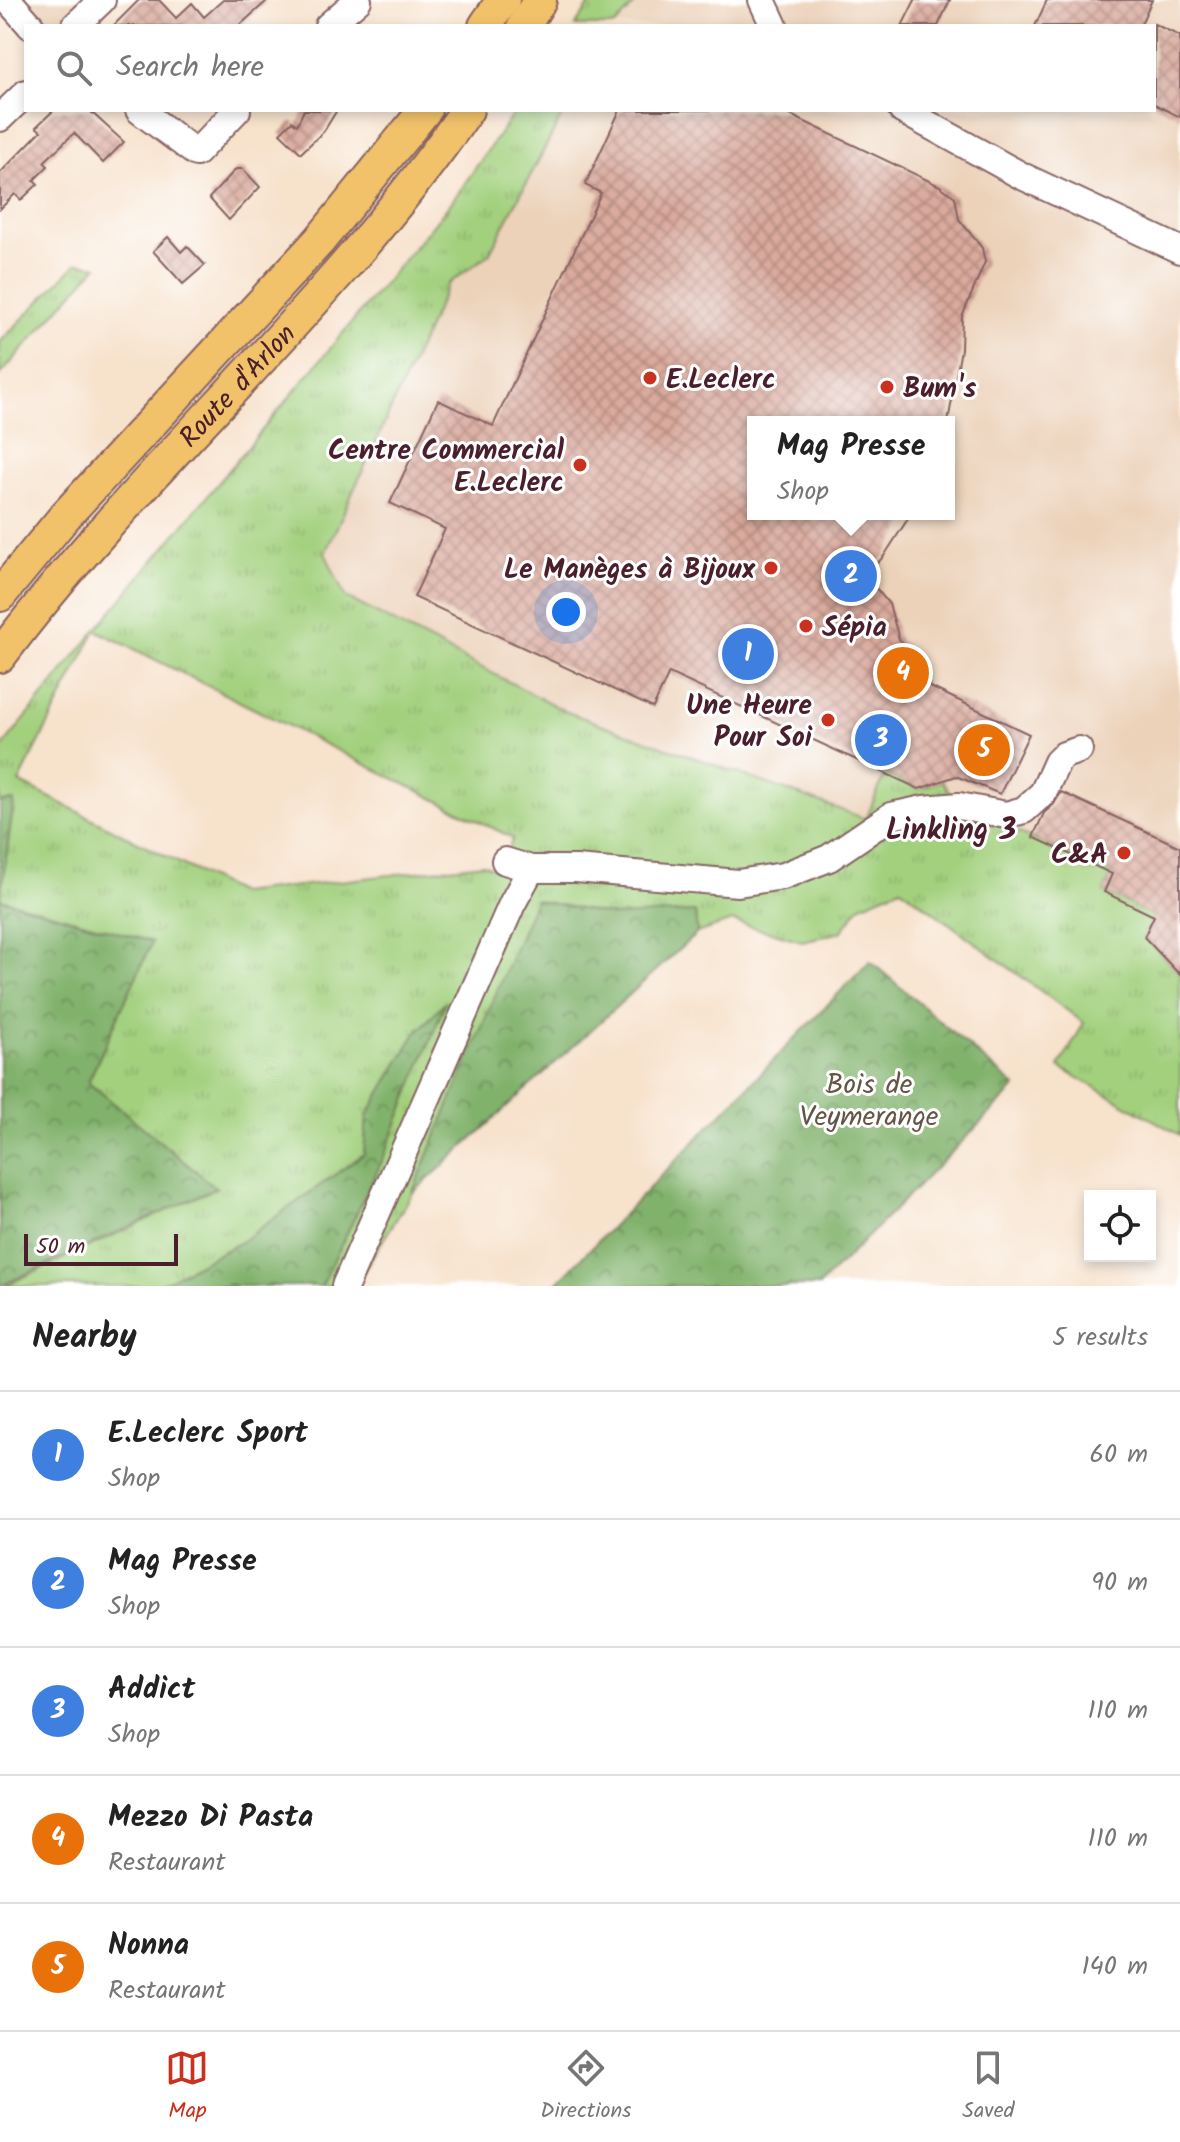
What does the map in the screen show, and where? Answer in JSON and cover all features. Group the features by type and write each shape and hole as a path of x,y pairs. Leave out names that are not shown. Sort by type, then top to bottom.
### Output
{"main road":[{"path":"486,24 503,0"},
{"path":"525,24 540,0"},
{"name":"Route d'Arlon","path":"0,595 66,515 319,241 423,112"},
{"name":"Route d'Arlon","path":"0,656 32,613 138,489 264,356 398,203 466,112"}],"street":[{"path":"8,0 29,24"},
{"path":"77,24 102,0"},
{"path":"330,24 358,0"},
{"path":"762,0 773,24"},
{"path":"0,118 24,95"},
{"path":"142,112 196,153 235,112"},
{"path":"906,112 1022,176 1180,250"},
{"path":"505,861 531,869 576,869 738,883 783,876 829,858 891,816 959,806 1006,815 1024,810 1043,793 1057,762 1064,755 1079,750"},
{"path":"345,1286 512,904 531,869"}],"shaded area":[{"path":"30,0 87,0 57,24 50,24"},
{"path":"639,0 1180,0 1180,974 1144,937 1154,915 1104,892 959,806 885,774 866,819 567,712 345,597 325,553 448,284 489,254 564,112 1156,112 1156,24 616,24"}],"green space":[{"path":"593,0 639,0 616,24 576,24"},
{"path":"515,112 564,112 489,254 448,284 325,553 345,597 567,712 866,819 885,774 919,789 942,781 959,806 1112,874 1104,892 1154,916 1144,937 1180,974 1180,1135 1059,1067 1084,1023 901,888 861,905 841,932 802,941 732,921 697,933 695,912 614,916 536,900 412,1194 354,1286 321,1286 381,1163 445,1003 416,1033 367,1116 364,1154 241,1242 157,1286 5,1286 215,1188 88,1082 152,942 0,899 14,802 0,802 0,750 96,630 451,203","holes":["96,630 513,838 500,871 483,864 239,893 19,782"]},
{"path":"77,263 97,266 0,375 0,342"},
{"path":"14,801 0,899 0,802"},
{"path":"0,899 152,942 88,1082 216,1188 0,1286"},
{"path":"535,900 614,916 695,912 697,933 412,1194"},
{"name":"Bois de Veymerange","path":"870,961 1016,1087 819,1286 554,1286"},
{"path":"446,1001 381,1163 321,1286 157,1286 241,1242 364,1154 367,1116 416,1033"}],"building":[{"path":"139,0 159,0 176,18 192,3 204,17 223,0 268,0 241,24 115,24"},
{"path":"915,0 950,0 939,24 903,24"},
{"path":"1047,0 1152,0 1141,24 1036,24"},
{"path":"1156,25 1180,36 1180,117 1156,105"},
{"path":"52,112 91,112 124,142 103,163 74,133 44,162 48,166 34,180 38,184 21,200 15,194 0,209 0,173 41,131 36,127"},
{"path":"303,112 336,112 324,131 301,153 280,133 292,121 297,125"},
{"name":"Centre Commercial E.Leclerc","path":"619,112 784,112 940,186 955,197 959,219 982,248 985,262 962,317 961,349 949,416 747,416 747,520 907,520 884,556 866,576 889,604 899,639 922,667 924,684 1029,734 1000,794 956,776 919,789 669,673 653,708 414,597 445,529 390,503 438,400 493,426 601,193 585,185"},
{"path":"236,169 243,169 260,187 229,220 209,198"},
{"path":"168,237 181,252 187,246 205,265 183,284 153,251"},
{"name":"C&A","path":"1061,792 1180,847 1180,975 1144,937 1154,916 1104,892 1112,874 1033,837 1044,813"}],"place":[{"name":"E.Leclerc","path":"650,378"},
{"name":"Bum's","path":"887,387"},
{"name":"Centre Commercial E.Leclerc","path":"580,465"},
{"name":"Le Manèges à Bijoux","path":"771,568"},
{"name":"Mag Presse","path":"851,576"},
{"name":"Sépia","path":"806,626"},
{"name":"E.Leclerc Sport","path":"748,654"},
{"name":"Mezzo Di Pasta","path":"903,673"},
{"name":"Une Heure Pour Soi","path":"828,720"},
{"name":"Addict","path":"881,740"},
{"name":"Nonna","path":"984,750"},
{"name":"C&A","path":"1124,853"}],"district":[{"name":"Linkling 3","path":"951,829"}]}
